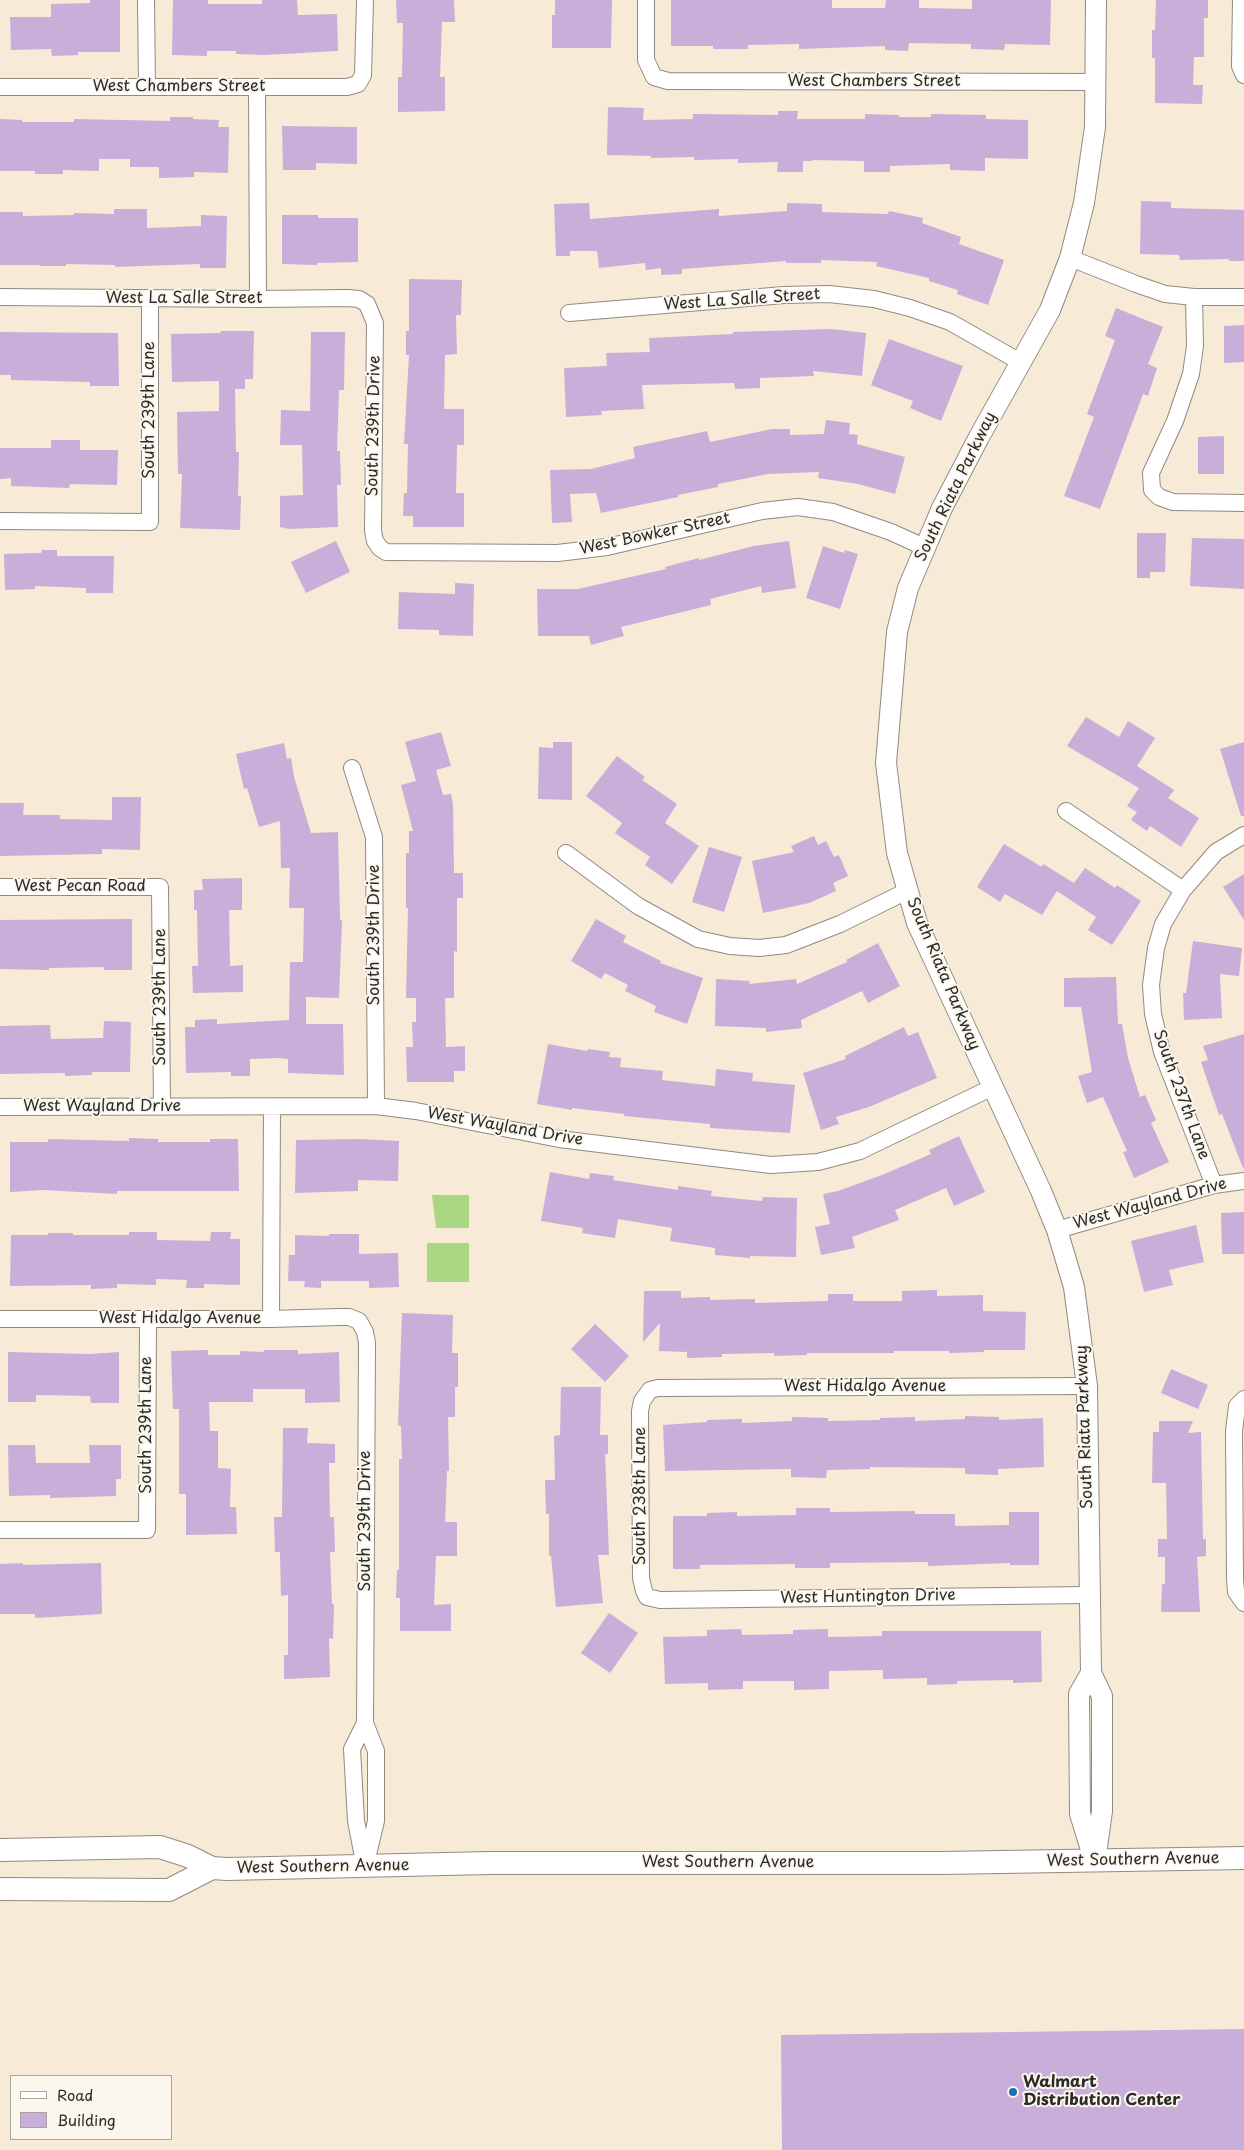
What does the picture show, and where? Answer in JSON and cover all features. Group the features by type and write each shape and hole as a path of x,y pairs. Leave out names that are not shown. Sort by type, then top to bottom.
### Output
{"main road":[{"name":"West Southern Avenue","path":"0,1850 160,1847 188,1856 212,1868 226,1870 489,1863 940,1863 1244,1858"},
{"path":"0,1889 168,1890 212,1868"}],"street":[{"path":"146,0 147,87"},
{"name":"West Chambers Street","path":"0,87 347,87 358,84 363,75 365,0"},
{"name":"West Chambers Street","path":"646,0 646,60 654,76 668,81 1096,82"},
{"name":"South Riata Parkway","path":"1095,1861 1080,1814 1079,1694 1091,1673 1087,1386 1074,1287 1057,1230 917,923 907,891 893,828 886,763 897,632 908,588 924,547 979,437 1050,310 1070,258 1084,203 1095,127 1096,0"},
{"path":"1240,0 1240,66 1244,75"},
{"path":"257,87 258,300"},
{"path":"1070,258 1165,294 1194,297 1244,297"},
{"name":"West La Salle Street","path":"569,313 784,295 830,294 874,299 910,308 950,322 1022,363"},
{"name":"West La Salle Street","path":"0,297 258,300 348,298 360,300 367,304"},
{"path":"1194,297 1195,346 1191,374 1174,421 1151,473 1152,490 1159,497 1173,502 1244,502"},
{"name":"South 239th Lane","path":"0,521 150,522 150,299"},
{"name":"South 239th Drive","path":"367,304 375,324 373,531 375,541 380,548"},
{"name":"West Bowker Street","path":"380,548 396,553 558,553 607,547 762,511 798,508 833,512 891,532 924,547"},
{"name":"South 239th Drive","path":"352,768 374,837 376,1106"},
{"path":"1066,810 1183,890 1216,852 1244,835"},
{"path":"566,853 638,906 698,939 730,946 758,948 786,945 840,924 907,891"},
{"name":"West Pecan Road","path":"0,887 160,887"},
{"name":"South 239th Lane","path":"160,887 162,1107"},
{"name":"South 237th Lane","path":"1183,890 1163,924 1156,948 1151,985 1153,1014 1162,1052 1214,1185"},
{"name":"West Wayland Drive","path":"0,1107 376,1106 416,1111 521,1133 665,1153 772,1165 818,1162 860,1151 992,1087"},
{"path":"271,1319 272,1107"},
{"name":"West Wayland Drive","path":"1057,1230 1214,1185 1244,1181"},
{"name":"West Hidalgo Avenue","path":"0,1319 271,1319 338,1316 350,1317 359,1321"},
{"name":"South 239th Lane","path":"0,1530 147,1530 148,1320"},
{"name":"South 239th Drive","path":"359,1321 365,1332 367,1343 365,1724 376,1751 377,1805 376,1821 365,1866"},
{"name":"West Hidalgo Avenue","path":"645,1395 650,1390 658,1388 1087,1386"},
{"name":"South 238th Lane","path":"645,1395 640,1411 641,1578 647,1597"},
{"path":"1242,1602 1236,1592 1234,1579 1234,1431 1237,1406 1243,1399"},
{"name":"West Huntington Drive","path":"647,1597 660,1600 1089,1595"},
{"name":"South 239th Drive","path":"365,1724 352,1749 356,1821 365,1866"}],"green space":[{"path":"432,1195 469,1195 469,1228 436,1228"},
{"path":"427,1243 469,1243 469,1282 427,1282"}],"building":[{"path":"90,0 120,0 120,52 78,52 78,55 52,56 51,49 11,50 10,17 51,17 51,4 90,3"},
{"path":"173,0 208,0 208,4 262,4 262,0 297,0 298,15 337,14 338,51 264,55 236,54 236,51 207,51 207,56 172,55"},
{"path":"396,0 454,0 455,22 442,22 440,77 445,77 445,111 398,112 398,77 402,77 403,23 397,23"},
{"path":"555,0 612,0 611,48 552,48 552,15 555,15"},
{"path":"671,0 832,0 832,8 885,8 886,0 919,0 919,8 972,9 972,0 1051,0 1050,45 1005,44 1004,50 971,49 971,44 909,43 908,51 885,50 885,46 799,49 799,44 748,45 748,49 713,49 713,46 671,46"},
{"path":"1156,0 1208,0 1208,18 1204,18 1204,57 1194,57 1193,85 1203,85 1202,104 1155,103 1155,58 1152,58 1152,30 1155,30"},
{"path":"608,107 644,108 643,120 693,119 693,114 778,115 778,111 798,111 797,119 865,119 865,114 931,117 931,114 986,115 986,119 1028,120 1028,159 985,158 985,171 950,170 950,164 890,166 890,172 864,172 864,161 812,160 803,161 803,172 777,172 778,162 738,163 738,159 694,160 694,157 651,158 651,156 607,155"},
{"path":"170,117 219,120 218,127 229,127 228,173 194,172 194,177 159,178 159,167 130,167 130,159 99,159 99,171 63,170 63,174 35,174 35,171 0,171 0,119 22,120 22,122 74,122 74,119 170,121"},
{"path":"282,126 357,127 357,164 316,163 316,170 283,170"},
{"path":"1141,201 1171,202 1171,208 1244,210 1244,261 1229,261 1229,259 1180,260 1179,255 1140,254"},
{"path":"589,203 590,219 719,209 719,216 787,211 787,203 822,204 822,212 888,214 889,211 923,218 922,223 961,237 959,244 1004,260 988,305 957,294 958,290 929,281 929,278 876,266 877,262 821,260 821,263 786,263 786,261 682,269 682,274 661,275 661,268 646,270 645,263 599,268 597,251 570,251 570,256 556,256 554,204"},
{"path":"114,209 147,209 147,228 201,226 201,215 227,216 226,268 200,268 200,264 115,267 115,265 66,264 66,266 0,265 0,212 23,212 23,216 74,215 74,213 114,214"},
{"path":"282,215 318,215 318,218 358,218 358,262 317,263 317,265 282,264"},
{"path":"409,279 462,280 461,315 456,315 457,354 445,355 444,409 464,409 464,445 457,445 456,493 464,493 464,527 413,527 413,516 403,516 404,493 407,493 408,444 404,444 409,355 406,355 406,331 409,331"},
{"path":"1116,308 1163,327 1148,364 1157,368 1148,396 1143,394 1100,509 1064,496 1094,417 1087,414 1115,340 1105,336"},
{"path":"1244,325 1244,362 1224,363 1224,326"},
{"path":"832,329 866,333 862,376 813,371 814,376 760,378 760,388 735,389 734,383 642,385 644,409 601,411 602,415 566,417 564,368 607,366 606,353 650,352 649,338 733,334 733,332"},
{"path":"221,331 254,331 253,379 245,379 245,389 235,389 236,452 239,452 238,496 241,496 240,530 180,528 182,474 178,474 177,412 219,411 219,381 172,382 171,334 220,333"},
{"path":"0,332 118,333 119,386 90,386 90,382 11,380 11,375 0,375"},
{"path":"311,332 345,332 344,390 339,390 337,451 340,451 341,485 337,485 338,527 289,529 280,527 280,496 303,495 302,445 280,445 281,410 310,411"},
{"path":"889,339 963,366 941,421 910,408 913,401 871,385"},
{"path":"826,420 850,423 849,434 858,435 857,444 905,457 895,494 858,484 818,478 819,472 768,474 718,484 718,487 678,495 678,497 601,513 596,493 570,494 572,522 552,523 550,470 591,469 635,458 633,447 707,431 710,442 772,429 790,429 790,435 824,434"},
{"path":"1224,436 1224,474 1198,474 1198,437"},
{"path":"51,440 80,440 80,450 118,450 117,485 70,484 69,488 11,486 11,478 0,479 0,448 51,448"},
{"path":"1137,533 1166,533 1165,572 1150,572 1150,578 1137,578"},
{"path":"1192,538 1244,539 1244,589 1190,586"},
{"path":"336,541 350,572 306,593 291,562"},
{"path":"789,541 796,588 762,593 761,586 710,599 711,605 621,627 624,636 591,645 589,636 538,636 537,589 578,589 666,569 665,567 699,558 699,560 754,546"},
{"path":"823,546 844,553 845,550 858,554 840,609 806,598"},
{"path":"42,550 57,550 57,556 114,556 113,593 86,593 86,588 35,586 35,589 5,590 4,554 41,553"},
{"path":"455,583 474,584 473,636 439,635 439,630 398,629 399,592 455,594"},
{"path":"1086,717 1119,737 1128,721 1155,738 1137,766 1174,790 1168,798 1199,818 1181,847 1150,826 1147,831 1131,820 1137,812 1127,806 1139,788 1067,746"},
{"path":"441,732 451,766 436,770 443,795 451,794 453,804 454,873 463,873 463,898 457,898 457,952 454,951 454,998 445,998 446,1047 465,1046 465,1071 454,1071 454,1082 407,1082 406,1047 413,1047 412,1022 416,1022 416,998 406,998 408,908 406,908 406,853 409,853 409,831 413,831 401,785 416,781 405,742"},
{"path":"553,742 572,742 572,800 538,799 539,747 553,748"},
{"path":"1244,742 1244,816 1241,816 1220,749"},
{"path":"284,743 287,759 291,758 294,777 311,833 338,832 340,920 342,920 339,998 306,997 306,1024 343,1024 344,1075 288,1073 288,1059 279,1058 250,1059 250,1076 231,1076 231,1072 186,1073 185,1027 195,1027 195,1020 217,1019 217,1024 289,1020 290,962 303,962 304,908 289,908 290,868 281,868 280,821 259,827 247,788 244,789 236,754"},
{"path":"617,756 645,777 642,780 677,804 665,823 699,846 672,884 645,865 650,857 615,833 622,823 586,796"},
{"path":"112,797 141,797 140,850 102,849 102,854 0,856 0,803 24,803 23,815 60,815 60,819 112,820"},
{"path":"814,836 818,845 826,841 834,857 839,855 848,876 833,883 836,891 809,903 763,913 752,861 794,852 791,846"},
{"path":"1004,844 1042,867 1043,864 1074,883 1085,868 1115,888 1117,885 1141,901 1112,945 1088,930 1096,917 1057,891 1042,915 1005,894 1000,902 977,887"},
{"path":"709,847 742,857 724,912 692,902"},
{"path":"1244,874 1244,920 1223,887"},
{"path":"242,878 242,910 229,910 230,966 243,965 243,992 193,993 192,966 198,966 197,910 194,910 194,890 203,890 202,879"},
{"path":"132,919 132,970 104,970 104,967 49,968 49,970 0,969 0,920"},
{"path":"596,919 626,936 623,942 661,961 660,963 703,978 687,1024 654,1012 656,1006 625,991 628,985 605,973 601,979 571,961"},
{"path":"1193,941 1242,948 1239,976 1220,974 1222,1018 1184,1020 1183,993 1186,993"},
{"path":"878,943 900,986 868,1003 862,991 801,1020 802,1028 766,1032 766,1028 715,1026 716,979 750,981 749,984 796,979 797,984 847,962 846,960"},
{"path":"1116,977 1118,1024 1122,1024 1128,1058 1140,1097 1145,1095 1156,1120 1151,1123 1169,1162 1134,1178 1123,1152 1127,1151 1103,1097 1087,1103 1078,1076 1092,1072 1081,1007 1064,1007 1064,978"},
{"path":"104,1021 131,1022 130,1072 92,1072 92,1075 65,1076 65,1073 0,1074 0,1026 50,1025 51,1039 103,1038"},
{"path":"904,1027 908,1036 918,1032 937,1078 869,1107 836,1117 839,1124 821,1130 803,1073 846,1059 845,1056"},
{"path":"1244,1034 1243,1168 1222,1114 1219,1115 1201,1062 1208,1060 1203,1046"},
{"path":"548,1044 587,1051 588,1049 610,1052 609,1057 621,1058 620,1067 663,1071 662,1080 715,1086 716,1069 753,1073 752,1081 795,1085 790,1133 710,1128 710,1124 624,1116 624,1114 572,1108 572,1110 537,1104"},
{"path":"959,1136 985,1192 954,1206 946,1188 895,1210 899,1220 852,1237 855,1248 821,1255 815,1227 830,1224 823,1194 838,1191 882,1175 931,1154 929,1150"},
{"path":"129,1138 158,1139 158,1142 210,1142 210,1139 238,1139 239,1191 117,1191 117,1194 43,1190 10,1192 10,1142 48,1142 48,1139 129,1141"},
{"path":"358,1139 399,1141 398,1181 358,1180 358,1191 295,1193 296,1140"},
{"path":"550,1172 589,1179 590,1173 614,1176 613,1180 678,1190 678,1186 712,1191 711,1196 762,1201 763,1197 797,1198 796,1257 750,1256 750,1258 715,1255 715,1248 670,1241 672,1228 618,1219 615,1238 582,1233 583,1228 541,1221"},
{"path":"1244,1212 1244,1254 1222,1254 1221,1213"},
{"path":"1196,1225 1204,1262 1169,1270 1173,1285 1144,1292 1131,1241"},
{"path":"129,1232 157,1232 157,1240 210,1241 211,1232 231,1232 230,1239 240,1239 240,1285 204,1284 204,1288 186,1288 187,1280 156,1279 156,1285 117,1284 117,1288 91,1289 91,1285 10,1286 11,1235 73,1233 73,1235 129,1235"},
{"path":"329,1234 359,1234 359,1254 398,1253 399,1287 369,1288 369,1281 321,1281 321,1288 304,1287 305,1281 288,1281 289,1255 295,1255 295,1235 329,1236"},
{"path":"937,1290 937,1296 983,1295 983,1311 1026,1312 1025,1350 984,1350 984,1352 949,1353 949,1351 894,1351 894,1353 807,1353 807,1355 774,1356 774,1353 722,1354 722,1357 687,1358 687,1352 659,1351 660,1323 643,1342 644,1291 681,1291 681,1298 710,1297 710,1300 755,1299 755,1303 828,1301 828,1294 853,1294 853,1301 902,1301 902,1291"},
{"path":"402,1313 453,1315 452,1353 458,1353 458,1387 455,1387 455,1417 448,1417 449,1471 447,1471 445,1522 457,1522 457,1556 436,1556 434,1605 451,1604 451,1631 400,1631 400,1598 396,1598 397,1570 399,1570 399,1459 402,1459 401,1426 398,1425"},
{"path":"595,1324 629,1356 605,1382 571,1349"},
{"path":"208,1350 208,1355 240,1355 240,1351 264,1352 264,1350 298,1350 298,1354 339,1352 340,1402 305,1403 305,1389 253,1389 253,1402 209,1402 210,1431 218,1431 218,1468 231,1469 230,1507 236,1507 237,1534 186,1535 186,1494 179,1494 179,1409 173,1409 171,1351"},
{"path":"8,1352 90,1354 119,1352 119,1403 91,1403 90,1396 36,1395 36,1402 8,1402"},
{"path":"1171,1369 1208,1385 1198,1409 1161,1393"},
{"path":"561,1387 601,1387 600,1435 608,1435 608,1454 605,1454 609,1555 598,1555 603,1603 556,1607 551,1556 549,1556 549,1514 546,1514 545,1480 555,1480 554,1436 560,1435"},
{"path":"965,1416 999,1417 999,1420 1043,1418 1044,1467 998,1469 998,1475 965,1474 965,1468 870,1467 870,1469 827,1470 826,1478 791,1477 791,1469 665,1471 663,1425 707,1422 707,1420 742,1419 742,1423 792,1421 792,1417 828,1418 828,1421 915,1417 915,1421 965,1419"},
{"path":"1159,1421 1193,1421 1188,1433 1201,1432 1203,1539 1206,1539 1206,1556 1197,1557 1200,1612 1161,1612 1162,1584 1165,1584 1165,1557 1158,1557 1158,1539 1167,1539 1166,1483 1152,1483 1153,1432 1159,1432"},
{"path":"283,1428 308,1428 307,1443 335,1444 335,1463 329,1463 330,1517 334,1517 335,1552 330,1552 332,1604 334,1604 333,1639 329,1638 330,1677 284,1679 284,1655 288,1655 288,1595 281,1596 280,1552 275,1552 274,1517 282,1517"},
{"path":"8,1445 35,1445 36,1463 90,1463 89,1445 121,1445 121,1479 116,1479 116,1496 50,1498 50,1495 9,1496"},
{"path":"796,1508 830,1508 830,1512 915,1511 915,1514 955,1514 955,1526 1009,1525 1009,1512 1039,1512 1039,1565 1010,1565 1010,1563 928,1566 928,1562 830,1563 830,1568 795,1568 795,1564 700,1565 700,1569 673,1569 673,1516 707,1516 707,1513 737,1512 737,1516 796,1515"},
{"path":"23,1563 23,1565 101,1563 102,1614 35,1618 35,1614 0,1614 0,1564"},
{"path":"609,1613 638,1633 610,1673 581,1653"},
{"path":"741,1629 742,1635 793,1634 793,1630 828,1629 828,1637 882,1636 882,1631 1041,1631 1042,1682 1013,1683 1013,1680 957,1681 957,1684 927,1685 927,1678 883,1679 883,1670 829,1671 829,1689 794,1690 794,1681 743,1681 743,1689 708,1690 708,1683 665,1684 663,1637 707,1636 707,1630"},
{"name":"Walmart Distribution Center","path":"1244,2029 1244,2150 782,2150 781,2035"}],"place":[{"name":"Walmart Distribution Center","path":"1013,2092"}]}
